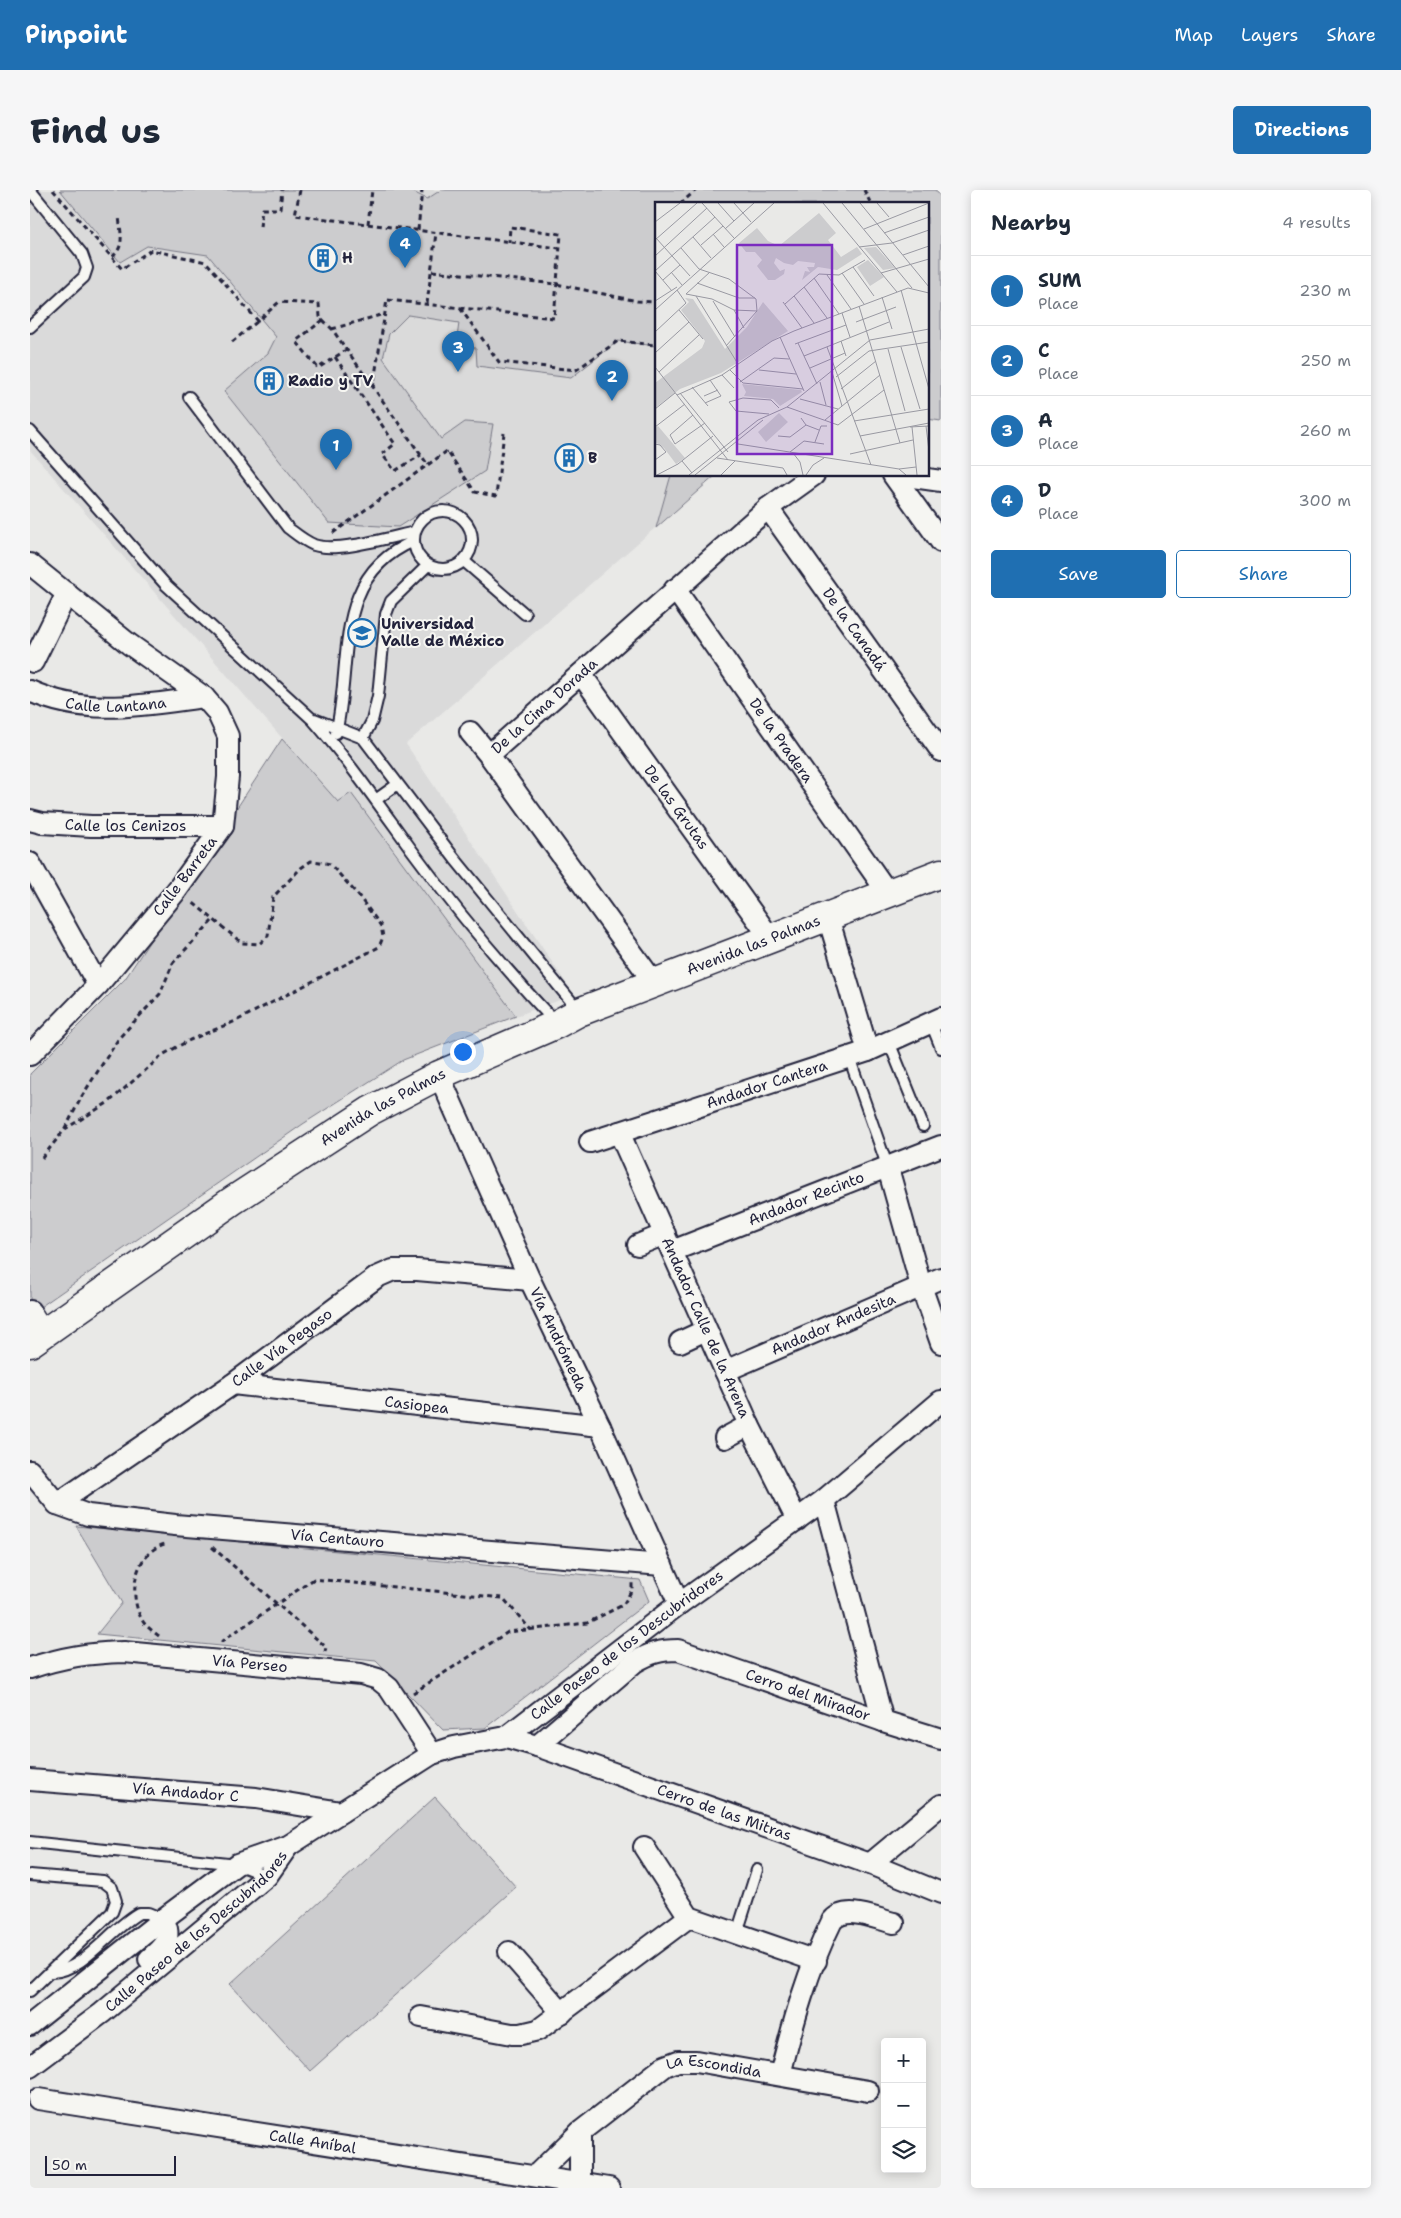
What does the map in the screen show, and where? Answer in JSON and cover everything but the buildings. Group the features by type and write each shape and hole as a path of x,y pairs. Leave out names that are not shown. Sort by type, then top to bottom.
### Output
{"street":[{"name":"De la Cima Dorada","path":"655,984 489,755 768,508 813,476"},
{"path":"894,476 941,542"},
{"path":"906,476 941,481"},
{"name":"De la Canadá","path":"768,508 941,751"},
{"name":"Calle Barreta","path":"30,564 129,644 204,697 217,712 228,736 228,777 223,826 177,890 98,985 30,1055"},
{"name":"De la Pradera","path":"675,589 888,893"},
{"path":"33,662 67,593"},
{"name":"De las Grutas","path":"581,674 771,939"},
{"name":"Calle Lantana","path":"30,691 47,699 72,705 108,708 204,697"},
{"path":"470,732 489,755"},
{"name":"Calle los Cenizos","path":"30,820 42,823 91,826 223,826"},
{"path":"30,863 98,985"},
{"name":"Avenida las Palmas","path":"35,1329 370,1111 438,1074 568,1018 941,873"},
{"path":"828,917 868,1051"},
{"name":"Andador Cantera","path":"590,1142 868,1051 936,1020"},
{"name":"Vía Andrómeda","path":"438,1074 530,1280 600,1426 679,1604"},
{"name":"Andador Calle de la Arena","path":"619,1132 749,1425 797,1520"},
{"name":"Andador Recinto","path":"638,1246 668,1242 888,1168 941,1146"},
{"path":"888,1168 922,1286 941,1343"},
{"name":"Calle Vía Pegaso","path":"57,1504 233,1384 376,1277 393,1270 417,1270 530,1280"},
{"name":"Andador Andesita","path":"725,1371 941,1278"},
{"path":"680,1342 706,1330"},
{"name":"Casiopea","path":"233,1384 600,1426"},
{"name":"Calle Paseo de los Descubridores","path":"30,2025 163,1919 237,1864 288,1846 432,1754 454,1747 506,1737 679,1604 824,1500 939,1410"},
{"path":"725,1438 749,1425"},
{"path":"30,1471 57,1504"},
{"path":"824,1500 883,1721"},
{"name":"Vía Centauro","path":"57,1504 88,1515 175,1525 662,1565"},
{"name":"Cerro del Mirador","path":"537,1746 635,1662 651,1653 678,1650 883,1721 941,1739"},
{"name":"Vía Perseo","path":"30,1668 58,1659 89,1653 124,1652 370,1676 383,1683 398,1702 432,1754"},
{"name":"Cerro de las Mitras","path":"506,1737 537,1746 870,1864 941,1893"},
{"name":"Vía Andador C","path":"30,1780 256,1798 341,1812"},
{"path":"870,1864 941,1805"},
{"name":"Calle Paseo de los Descubridores","path":"30,2067 102,2013 267,1876 288,1846"},
{"path":"644,1847 689,1917 816,1961"},
{"path":"780,2075 791,2033 832,1920 840,1914 852,1913 894,1924"},
{"path":"422,2018 512,2034 538,2030 689,1917"},
{"name":"Calle Paseo de los Descubridores","path":"102,2013 104,2001 109,1993 158,1952 166,1941 168,1930 163,1919"},
{"path":"509,1952 562,2013"},
{"name":"La Escondida","path":"536,2175 580,2132 671,2063 696,2061 868,2092"},
{"name":"Calle Aníbal","path":"30,2078 34,2102 536,2175 572,2184 609,2188"},
{"path":"572,2184 580,2132"}],"lane":[{"path":"30,190 82,254 87,268 84,277 30,327"},
{"path":"189,397 288,528 304,540 316,546 354,545 415,536"},
{"path":"30,431 165,584 312,719 334,744 411,849 514,978 568,1018"},
{"path":"334,744 338,728 350,625 359,592 372,570 386,556 415,536 426,516 435,512 454,513 468,525 472,543 469,553 464,560 446,569 437,568 428,565 416,550 415,536"},
{"path":"464,560 525,614"},
{"path":"363,738 372,721 378,696 386,614 391,601 428,565"},
{"path":"312,719 363,738 519,940 568,1018"},
{"path":"376,799 398,784"},
{"path":"936,1020 941,1048"},
{"path":"889,1042 922,1126"},
{"path":"849,1057 888,1168"},
{"path":"30,1842 237,1864 267,1876"},
{"path":"737,1933 757,1870"},
{"path":"30,1875 103,1881 112,1888 116,1897 112,1912 64,1956 52,1972 30,1991"},
{"path":"52,1972 60,1972 76,1964 139,1913 148,1913 163,1919"}],"path":[{"path":"53,190 122,269 151,250 206,262 258,321"},
{"path":"260,227 262,209 280,209 282,190"},
{"path":"300,190 295,216 560,248"},
{"path":"368,224 372,190"},
{"path":"418,230 422,190"},
{"path":"682,202 696,190"},
{"path":"864,190 869,202"},
{"path":"112,257 120,251 122,245 119,216"},
{"path":"373,388 387,300 554,318 561,234 510,227 509,242"},
{"path":"427,304 436,233"},
{"path":"432,271 556,284 637,301 655,302"},
{"path":"232,342 280,302 320,304 320,317 332,329 428,465"},
{"path":"459,308 499,362 576,370 618,341 655,345"},
{"path":"332,329 384,314"},
{"path":"323,320 296,341 318,368 346,350"},
{"path":"335,357 395,444 382,454 395,471 421,456"},
{"path":"316,546 447,451 475,492 496,496 504,433"},
{"path":"65,1129 109,1102 164,1054 190,1040 238,1020 379,947 383,937 381,926 358,895 330,864 311,861 301,868 273,897 268,936 259,944 242,943 177,890"},
{"path":"42,1158 65,1129 82,1096 119,1038 160,994 173,963 213,920"},
{"path":"158,1655 160,1637 145,1624 139,1612 135,1596 135,1583 139,1567 146,1555 158,1546 174,1541 175,1525"},
{"path":"211,1528 210,1545 326,1647 322,1670"},
{"path":"398,1702 508,1632 587,1623 623,1605 632,1590 633,1563"},
{"path":"221,1661 222,1641 314,1579 503,1598 531,1630"}],"shaded area":[{"name":"Universidad Valle de México","path":"30,190 935,190 941,197 941,421 928,419 928,202 655,202 655,476 715,476 406,744 574,995 516,1016 351,793 338,802 30,450"},
{"path":"60,190 409,190 427,199 441,190 935,190 941,197 941,421 928,419 928,202 655,202 655,346 618,341 571,378 477,366 476,348 456,345 459,323 408,315 389,334 383,358 441,439 465,422 493,424 485,471 398,527 329,523 224,391 268,353 276,337 208,255 147,246 120,262"},
{"path":"671,476 715,476 656,528"},
{"path":"282,739 338,802 351,793 516,1016 403,1060 303,1124 30,1314 30,1074 125,979"},
{"path":"76,1526 640,1580 649,1601 485,1728 443,1730 376,1661 97,1634 122,1603"},
{"path":"435,1797 516,1887 310,2071 230,1984"}],"place":[{"name":"H","path":"323,258"},
{"name":"D","path":"405,268"},
{"name":"A","path":"458,372"},
{"name":"Radio y TV","path":"269,381"},
{"name":"C","path":"612,401"},
{"name":"B","path":"569,458"},
{"name":"SUM","path":"336,470"},
{"name":"Universidad Valle de México","path":"362,633"}]}
